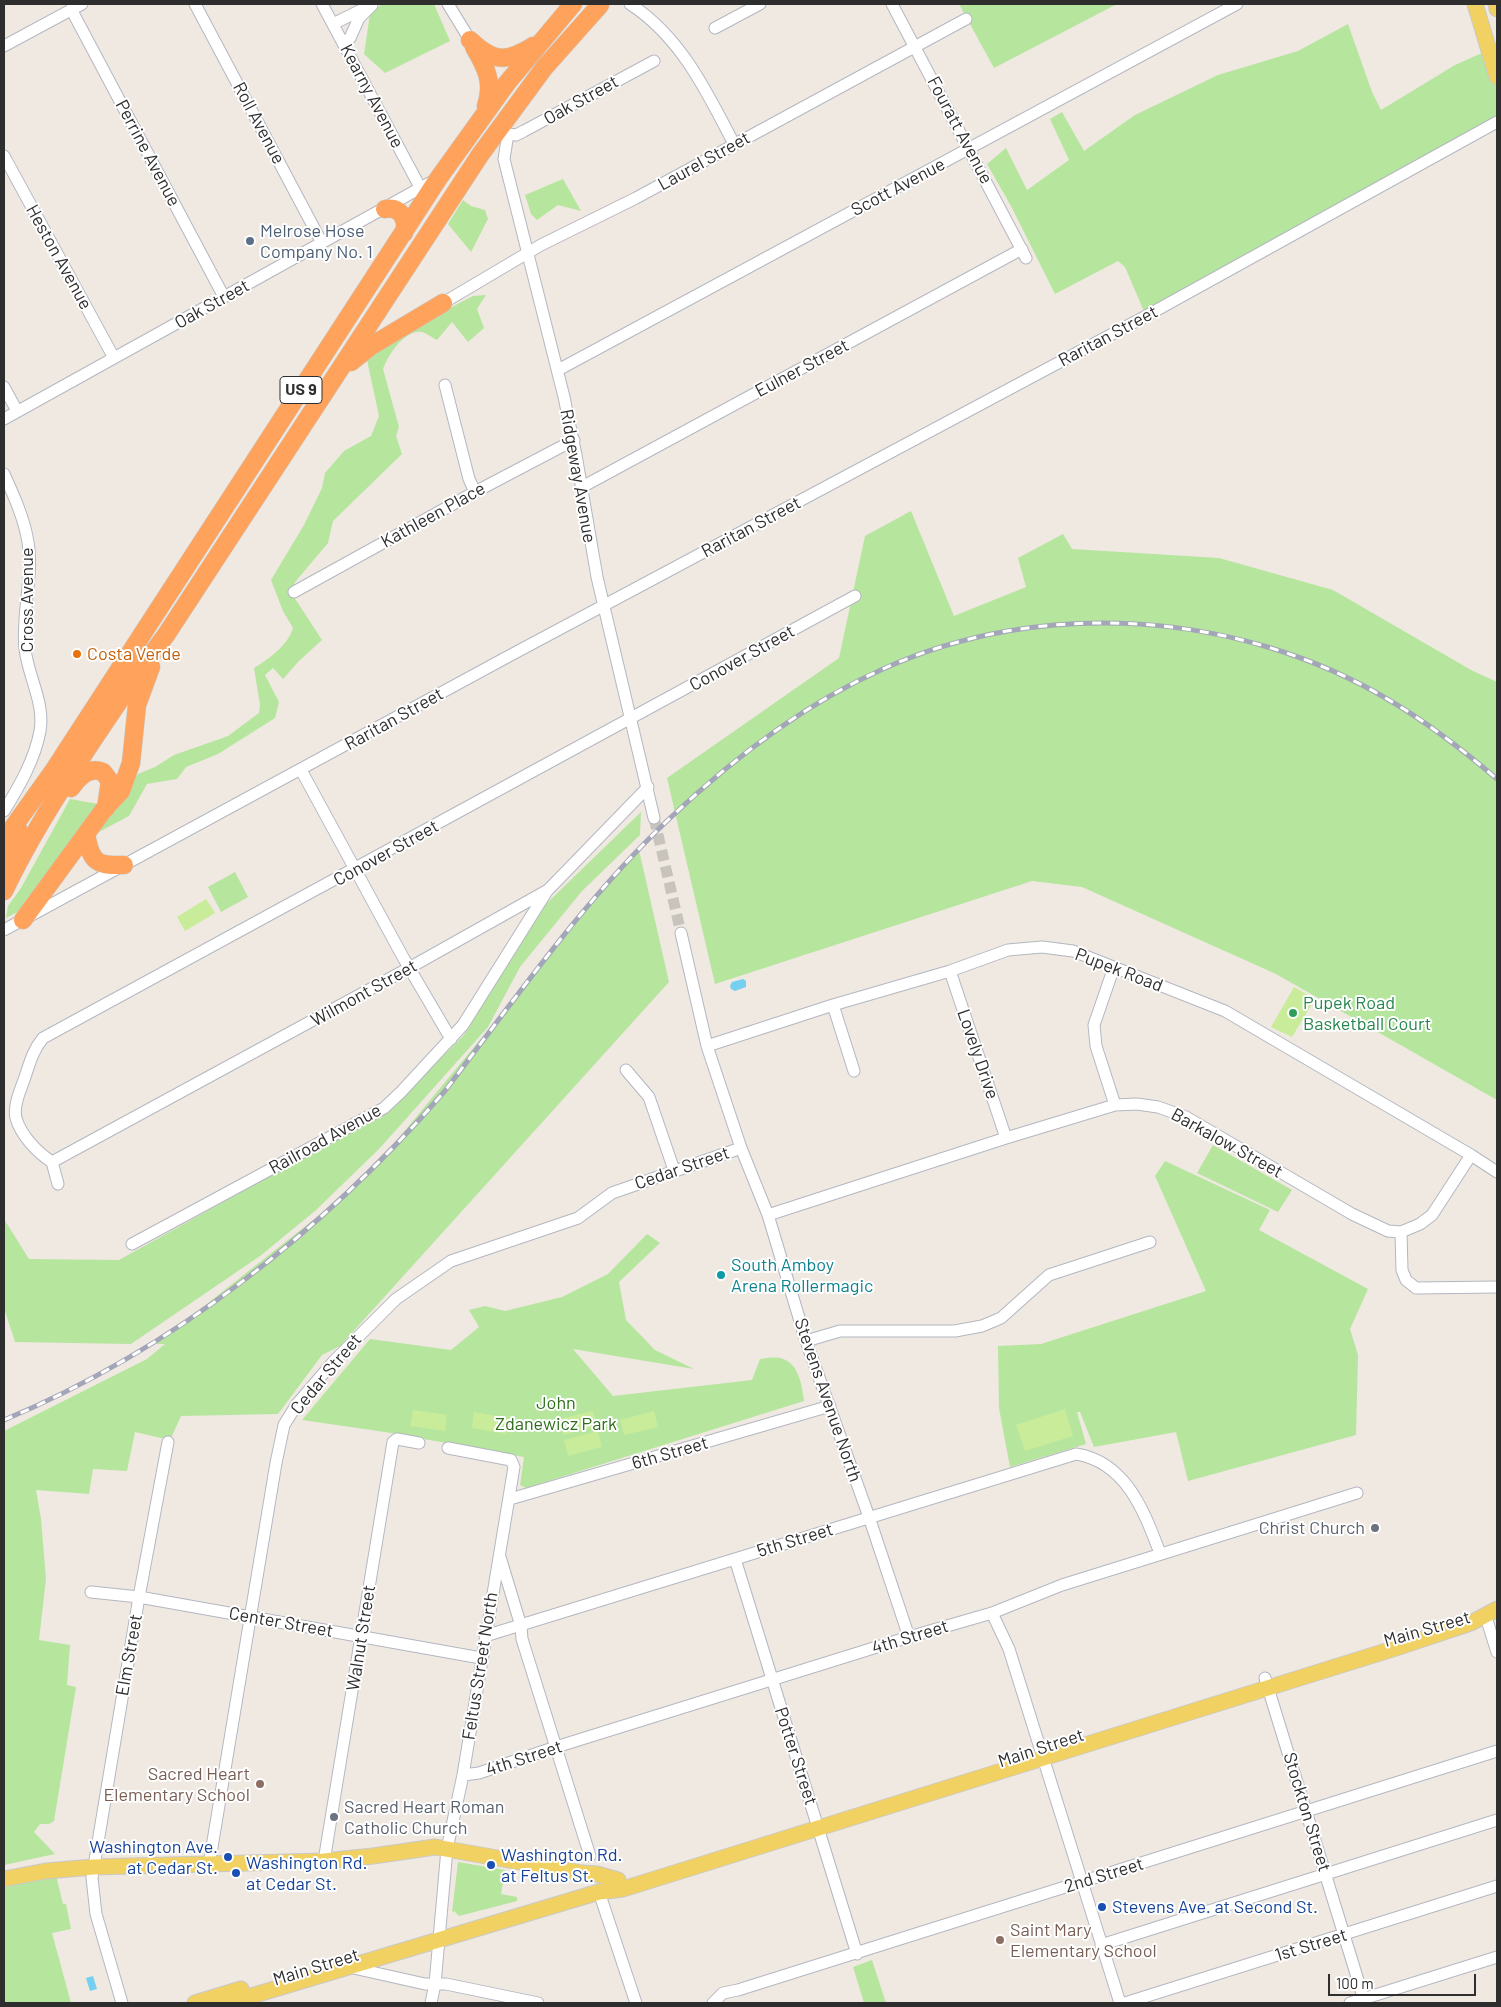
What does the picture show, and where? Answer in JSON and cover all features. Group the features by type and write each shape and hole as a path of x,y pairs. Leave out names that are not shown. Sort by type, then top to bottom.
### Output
{"highway":[{"name":"US 9","path":"4,860 42,786 438,179 483,115 573,4"},
{"name":"US 9","path":"4,891 37,828 117,704 166,635 470,169 518,102 556,54 600,5"},
{"path":"470,40 488,54 502,58 519,54 542,40"},
{"path":"470,40 490,80 490,93 483,115"},
{"path":"508,134 518,102"},
{"path":"385,209 393,209 404,216 406,224 404,233"},
{"path":"333,380 371,346 443,303"},
{"path":"23,920 105,808 121,791 131,763 134,723 140,695 166,635"},
{"path":"37,828 78,779 91,770 103,772 109,778 110,791 105,808"},
{"path":"4,840 42,786"},
{"path":"86,834 90,853 96,862 108,866 124,865"}],"main road":[{"path":"1475,4 1497,77"},
{"path":"1496,4 1497,9"},
{"name":"Main Street","path":"228,2003 599,1892 623,1889 818,1823 1266,1683 1467,1614 1491,1611"},
{"name":"Main Street","path":"599,1892 618,1880 818,1823"},
{"path":"4,1879 41,1872 93,1867 324,1861 435,1847 582,1873 598,1874 618,1880"},
{"path":"582,1873 599,1892"},
{"name":"Main Street","path":"195,2003 415,1938 438,1940"}],"street":[{"path":"4,46 82,4"},
{"name":"Roll Avenue","path":"195,4 322,243"},
{"name":"Kearny Avenue","path":"322,4 421,189"},
{"path":"334,24 374,4"},
{"path":"344,43 350,38 359,18 374,4"},
{"path":"448,4 470,40"},
{"path":"715,28 760,4"},
{"name":"Fouratt Avenue","path":"892,4 1024,253"},
{"name":"Scott Avenue","path":"558,370 1237,4"},
{"path":"632,5 661,29 683,54 706,91 734,144"},
{"name":"Perrine Avenue","path":"71,10 224,297"},
{"name":"Laurel Street","path":"443,303 528,253 630,201 966,19"},
{"name":"Oak Street","path":"508,134 516,135 524,132 654,61"},
{"name":"Raritan Street","path":"4,930 1137,321 1497,122"},
{"name":"Ridgeway Avenue","path":"508,134 505,167 558,370 574,440 593,554 604,606 632,718 654,818"},
{"name":"Heston Avenue","path":"4,156 114,358"},
{"name":"Oak Street","path":"4,419 438,179"},
{"name":"Eulner Street","path":"582,487 1024,253"},
{"path":"445,384 469,479 475,492"},
{"path":"4,387 17,411"},
{"name":"Kathleen Place","path":"294,592 475,492 574,440"},
{"name":"Cross Avenue","path":"4,474 17,504 29,543 23,636 28,666 36,690 41,721 38,739 32,756 4,810"},
{"name":"Conover Street","path":"52,1162 40,1154 16,1118 16,1103 35,1048 43,1038 355,870 855,596"},
{"path":"301,770 409,968 451,1039"},
{"name":"Wilmont Street","path":"52,1162 409,968 548,890 648,787"},
{"name":"Railroad Avenue","path":"132,1244 384,1108 463,1025 548,890"},
{"name":"Stevens Avenue North","path":"681,933 707,1046 741,1148 768,1215 806,1341 869,1517 909,1637"},
{"name":"Pupek Road","path":"707,1046 833,1005 950,971 1008,950 1042,947 1073,951 1225,1011 1471,1154 1497,1172"},
{"path":"1114,967 1094,1025 1096,1046 1116,1105"},
{"name":"Lovely Drive","path":"950,971 1006,1138"},
{"path":"833,1005 854,1071"},
{"path":"626,1070 650,1097 674,1170"},
{"name":"Barkalow Street","path":"768,1215 1006,1138 1116,1105 1137,1104 1158,1107 1186,1117 1365,1221 1388,1231 1401,1232"},
{"name":"Cedar Street","path":"208,1865 284,1425 297,1404 334,1361 396,1299 451,1261 578,1218 612,1193 741,1148"},
{"path":"1471,1154 1432,1215 1420,1224 1401,1232 1402,1270 1406,1280 1416,1288 1497,1287"},
{"path":"52,1162 58,1184"},
{"path":"806,1341 840,1331 956,1331 982,1326 1001,1318 1049,1275 1150,1242"},
{"name":"6th Street","path":"510,1499 830,1406"},
{"name":"Walnut Street","path":"324,1861 394,1442 397,1439 419,1443"},
{"name":"Elm Street","path":"122,2003 96,1914 92,1878 139,1597 168,1442"},
{"name":"Feltus Street North","path":"431,2003 435,1984 447,1849 462,1775 498,1553 510,1499 514,1466 511,1460 448,1448"},
{"name":"5th Street","path":"485,1636 1076,1454 1088,1456 1105,1464 1125,1484 1142,1507 1160,1553"},
{"name":"4th Street","path":"462,1775 479,1773 556,1747 992,1613 1062,1585 1357,1493"},
{"path":"498,1553 521,1626 522,1639 590,1856"},
{"name":"Potter Street","path":"735,1559 857,1954"},
{"name":"Center Street","path":"91,1592 139,1597 481,1658"},
{"path":"1491,1611 1497,1652"},
{"path":"992,1613 1009,1649 1120,2003"},
{"name":"Stockton Street","path":"1266,1683 1364,2001"},
{"name":"2nd Street","path":"713,2003 723,1994 857,1954 1497,1751"},
{"path":"1101,1945 1497,1820"},
{"name":"1st Street","path":"1125,2003 1497,1886"},
{"path":"599,1892 636,2003"},
{"path":"1350,2003 1364,2001 1497,1957"},
{"path":"347,1967 424,1984 446,1984 538,2003"}],"green space":[{"path":"382,4 434,4 450,41 385,73 364,54 370,14"},
{"path":"959,4 1117,4 994,68"},
{"path":"1348,24 1372,92 1381,110 1455,65 1489,50 1497,78 1497,122 1146,316 1125,267 1118,261 1055,294 1011,206 987,164 1006,148 1027,190 1069,160 1050,119 1062,112 1084,151 1135,115 1218,75 1298,51"},
{"path":"563,179 581,211 558,205 537,220 531,214 525,195"},
{"path":"463,200 471,206 485,210 488,219 471,252 448,224"},
{"path":"486,295 477,309 484,328 468,342 452,322 437,340 422,332 409,335 398,344 385,363 383,369 399,427 396,436 402,454 333,521 328,543 295,582 292,594 322,640 283,679 273,668 265,675 279,702 275,718 218,754 186,767 177,779 147,784 129,816 97,833 138,774 155,767 174,755 228,736 259,713 260,705 254,668 272,656 282,646 293,628 283,611 271,580 304,525 322,488 325,473 344,451 371,436 379,416 367,360 392,338 473,296"},
{"path":"911,511 954,616 1026,587 1018,558 1063,534 1072,549 1219,558 1333,590 1471,670 1497,682 1497,1100 1276,974 1082,887 1032,881 715,984 667,778 839,658 865,536"},
{"path":"70,799 98,804 25,908 6,918 8,906 21,888"},
{"path":"641,812 640,835 582,891 520,967 488,1027 379,1149 315,1211 260,1256 131,1344 15,1342 4,1308 4,1219 29,1259 119,1260 382,1114 405,1094 464,1035 546,904"},
{"path":"639,850 669,982 340,1346 322,1355 278,1414 181,1416 170,1440 135,1432 127,1471 93,1469 89,1494 36,1490 41,1519 46,1579 39,1640 70,1645 67,1685 76,1687 54,1821 49,1824 40,1824 34,1832 55,1854 4,1865 4,1431 147,1359 165,1344 156,1344 364,1180"},
{"path":"235,872 248,897 221,912 208,887"},
{"path":"206,899 215,913 185,931 177,917"},
{"name":"Pupek Road Basketball Court","path":"1294,987 1315,999 1292,1037 1271,1027"},
{"path":"1213,1145 1292,1190 1278,1212 1197,1173"},
{"path":"1165,1161 1270,1210 1259,1230 1368,1289 1350,1329 1358,1355 1356,1435 1188,1481 1176,1432 1094,1447 1080,1412 1077,1412 1086,1444 1010,1467 999,1408 998,1346 1041,1344 1206,1291 1155,1176"},
{"name":"John Zdanewicz Park","path":"647,1234 660,1243 619,1282 626,1320 655,1350 694,1369 573,1349 613,1396 752,1380 760,1359 780,1358 786,1360 795,1369 801,1382 804,1401 526,1488 520,1485 524,1457 385,1432 302,1420 370,1339 451,1350 479,1327 469,1310 485,1306 505,1311 562,1297 608,1274"},
{"path":"1065,1409 1073,1436 1025,1451 1016,1425"},
{"path":"413,1410 447,1415 445,1431 410,1426"},
{"path":"593,1411 597,1426 563,1435 559,1419"},
{"path":"654,1411 658,1427 624,1435 620,1420"},
{"path":"474,1412 509,1418 506,1434 472,1428"},
{"path":"598,1431 602,1447 568,1456 564,1440"},
{"path":"458,1862 505,1870 501,1894 517,1897 517,1901 459,1916 454,1911 452,1912"},
{"path":"55,1871 63,1904 66,1904 71,1929 52,1933 71,2003 4,2003 4,1879"},
{"path":"872,1960 886,2003 864,2003 853,1967"}],"water":[{"path":"743,979 746,981 746,987 735,991 731,989 732,982"},
{"path":"93,1976 97,1989 90,1991 86,1978"}],"tunnel":[{"path":"654,818 681,933"}],"railway":[{"path":"4,1420 67,1391 128,1358 186,1321 243,1281 297,1238 398,1143 444,1092 551,951 607,883 668,820 717,776 769,735 825,699 883,669 944,646 1008,631 1073,624 1139,624 1205,632 1269,647 1331,670 1389,700 1418,718 1497,779"}],"place":[{"name":"Melrose Hose Company No. 1","path":"250,241"},
{"name":"Costa Verde","path":"77,654"},
{"name":"Pupek Road Basketball Court","path":"1293,1013"},
{"name":"South Amboy Arena Rollermagic","path":"721,1275"},
{"name":"Christ Church","path":"1375,1528"},
{"name":"Sacred Heart Elementary School","path":"260,1784"},
{"name":"Sacred Heart Roman Catholic Church","path":"334,1817"},
{"name":"Washington Ave. at Cedar St.","path":"228,1857"},
{"name":"Washington Rd. at Feltus St.","path":"491,1865"},
{"name":"Washington Rd. at Cedar St.","path":"236,1873"},
{"name":"Stevens Ave. at Second St.","path":"1102,1907"},
{"name":"Saint Mary Elementary School","path":"1000,1940"}]}
